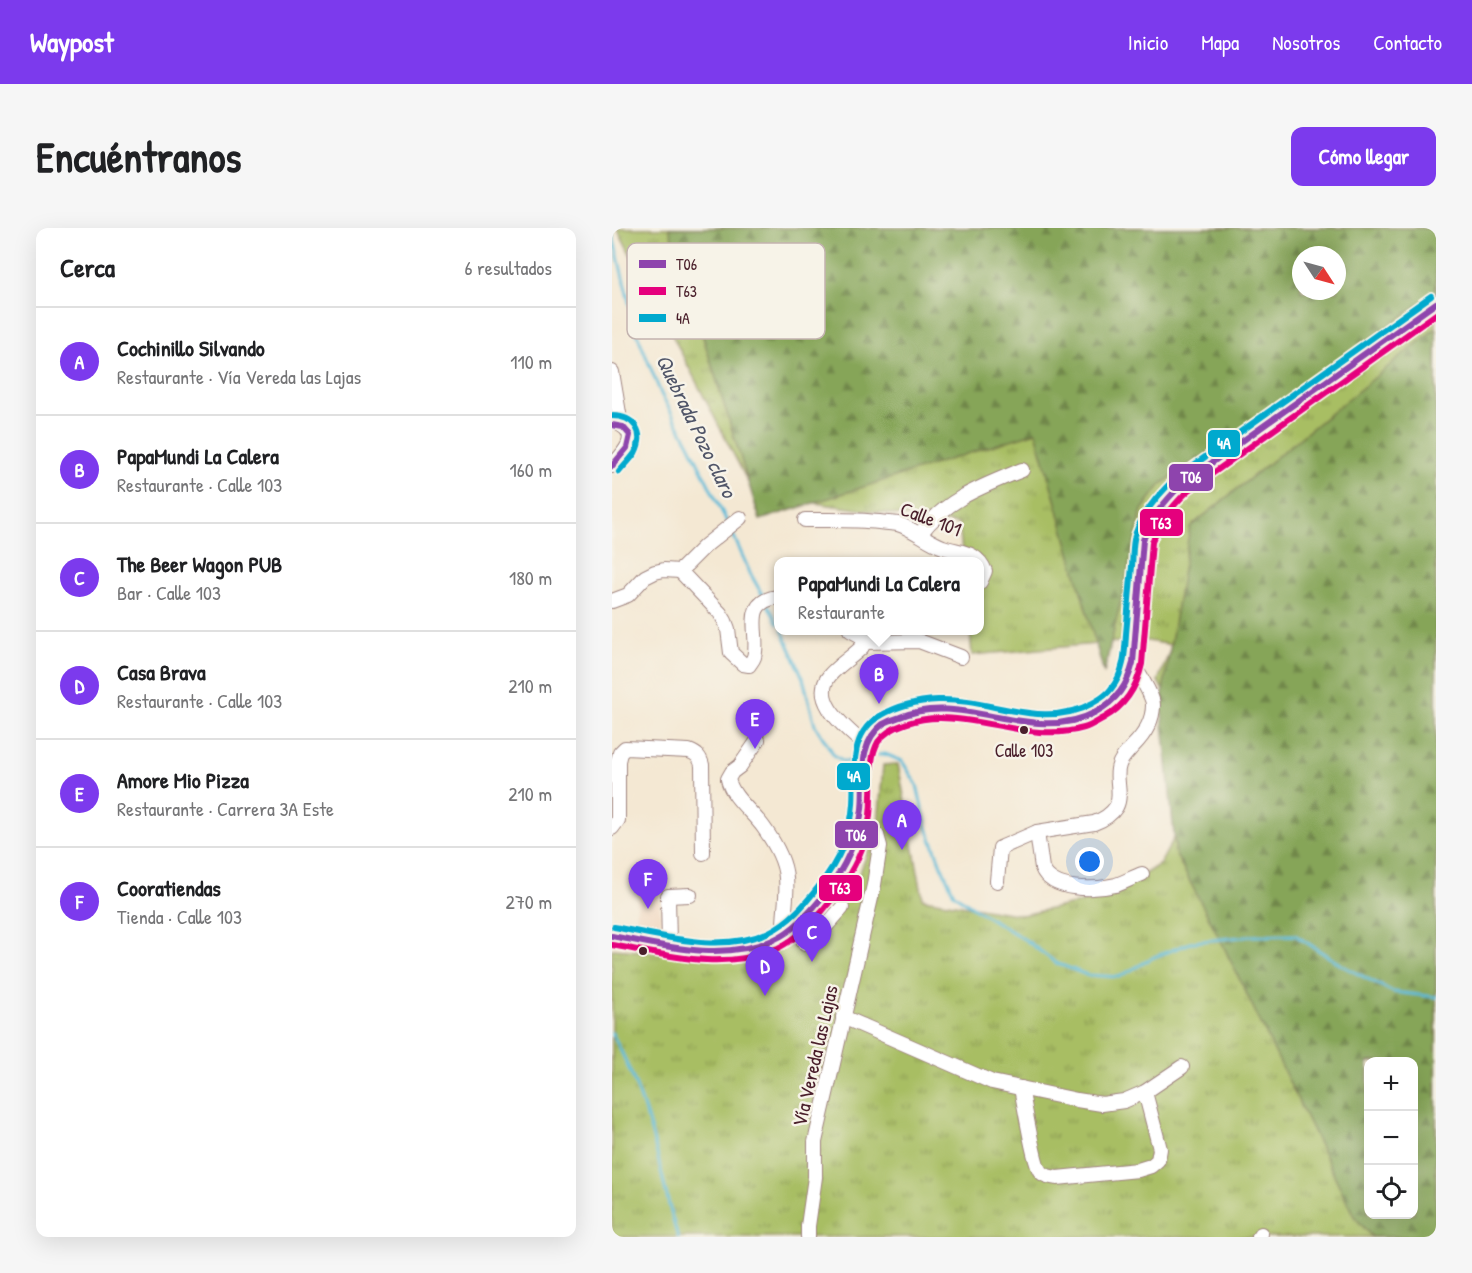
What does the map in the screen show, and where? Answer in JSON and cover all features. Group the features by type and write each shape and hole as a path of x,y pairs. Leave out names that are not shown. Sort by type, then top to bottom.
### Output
{"main road":[{"path":"612,936 712,951 738,950 764,943 790,929 819,901 853,851 862,806 862,767 866,746 873,733 883,723 901,715 930,709 1049,724 1076,721 1091,716 1113,701 1131,673 1141,549 1146,530 1156,511 1182,484 1436,303"}],"street":[{"path":"612,372 617,425 628,431 630,435 630,441 612,466"},
{"path":"920,534 940,511 959,499 978,488 1022,470"},
{"name":"Calle 101","path":"805,520 857,519 897,524 938,545 968,553 974,557"},
{"path":"680,571 705,546 738,520"},
{"path":"612,601 628,595 645,577 655,572 680,571 725,621 731,653 742,664 749,665 755,654 755,613 759,606 772,599"},
{"path":"860,635 865,638 862,647 830,676 823,685 823,694 831,712 866,746"},
{"path":"865,642 919,641 961,657"},
{"path":"997,881 1000,848 1038,832 1094,823 1102,820 1117,806 1119,766 1126,754 1141,738 1150,723 1153,711 1153,702 1133,663"},
{"path":"758,740 728,779 740,800 764,828 784,866 790,929 808,945 842,908"},
{"path":"612,828 618,820 618,761 620,753 625,748 689,752 696,754 702,765 703,853"},
{"name":"Vía Vereda las Lajas","path":"808,1237 815,1177 815,1142 874,885 880,846 877,835 859,825"},
{"path":"1038,832 1042,868 1044,873 1058,883 1070,887 1094,888 1118,884 1142,874"},
{"path":"669,945 668,896 690,895"},
{"path":"843,1017 992,1082 1102,1104 1124,1101 1145,1092 1182,1068"},
{"path":"1021,1088 1039,1171 1057,1178 1138,1170 1151,1166 1158,1160 1160,1149 1145,1092"}],"shaded area":[{"path":"638,892 659,895 661,926 636,923"}],"green space":[{"path":"617,228 1436,228 1436,1237 612,1237 612,949 671,953 762,951 799,940 834,909 860,872 878,827 883,765 898,764 923,899 1022,915 1079,903 1135,880 1160,864 1184,819 1172,708 1158,681 1172,645 1142,640 972,655 970,635 984,635 984,557 963,557 959,524 754,494 674,339 825,339 825,243 627,243 627,247"},
{"path":"669,228 1436,228 1436,292 1256,421 1161,484 1142,510 1104,673 1036,432 760,520 704,339 825,339 825,243 674,243"},
{"path":"1436,328 1436,1237 1372,1237 1354,1216 1222,943 1176,855 1161,703 1190,527"}],"waterway":[{"name":"Quebrada Pozo claro","path":"612,232 627,294"},
{"name":"Quebrada Pozo claro","path":"639,339 661,394 689,444 728,524"},
{"name":"Quebrada Pozo claro","path":"731,530 763,596"},
{"name":"Quebrada Pozo claro","path":"768,605 774,616"},
{"name":"Quebrada Pozo claro","path":"784,635 803,678 815,725 834,755 843,761 855,762"},
{"name":"Quebrada Pozo claro","path":"879,755 885,754 902,761 917,785 926,825 954,894 1027,941 1056,963 1087,975 1119,977 1154,957 1193,942 1251,936 1295,935 1343,966 1393,992 1436,997"},
{"path":"612,1033 647,1117 678,1237"}],"transit line":[{"name":"4A","path":"614,927 692,941 731,942 769,932 784,923 808,899 838,858 850,827 855,754 858,742 871,722 888,712 909,704 938,700 958,701 1036,714 1055,714 1074,711 1105,695 1119,676 1123,663 1135,535 1142,518 1158,496 1177,477 1431,296"},
{"name":"T06","path":"612,936 693,950 734,950 754,947 773,940 795,926 824,895 849,855 862,809 865,752 874,732 887,722 924,710 948,710 1048,723 1072,721 1096,712 1110,703 1128,679 1133,663 1143,540 1150,524 1164,503 1182,484 1436,303"},
{"name":"T63","path":"612,945 674,957 737,959 778,948 799,934 835,895 857,861 869,823 871,768 875,748 883,736 897,727 923,719 940,718 1030,731 1066,732 1087,727 1118,708 1129,695 1140,672 1152,542 1172,508 1188,491 1436,314"},
{"name":"4A","path":"612,416 632,422 639,438 635,453 619,472"},
{"name":"T06","path":"612,425 623,427 630,435 627,448 612,466"}],"place":[{"name":"PapaMundi La Calera","path":"879,704"},
{"name":"Calle 103","path":"1024,730"},
{"name":"Amore Mio Pizza","path":"755,749"},
{"name":"Cochinillo Silvando","path":"902,850"},
{"name":"Cooratiendas","path":"648,909"},
{"name":"The Beer Wagon PUB","path":"812,962"},
{"name":"Casa Brava","path":"765,996"}]}
